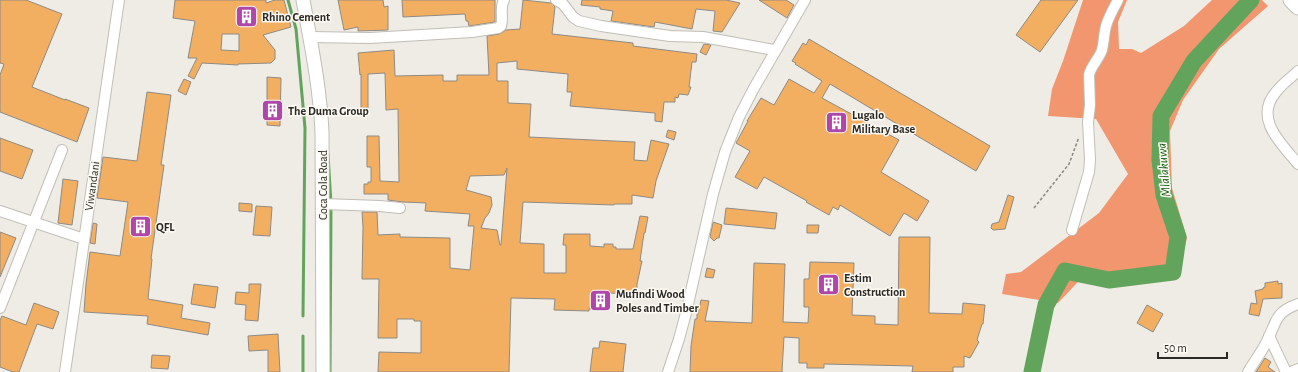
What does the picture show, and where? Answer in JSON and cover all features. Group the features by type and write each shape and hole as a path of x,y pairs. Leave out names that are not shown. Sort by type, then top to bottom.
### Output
{"highway":[{"path":"1291,0 1298,7"}],"main road":[{"name":"Coca Cola Road","path":"303,0 321,106 323,204 323,372"}],"street":[{"name":"Viwandani","path":"65,372 119,0"},
{"path":"310,37 370,38 472,32 498,28 502,23 502,8 504,0"},
{"path":"556,0 563,4 573,17 579,21 601,26 670,36 703,37 774,50"},
{"path":"1072,230 1089,172 1090,160 1088,122 1090,105 1090,70 1102,50 1106,26 1118,0"},
{"path":"668,372 686,313 713,194 725,152 739,117 774,50 802,1"},
{"path":"1298,70 1275,93 1270,102 1267,114 1273,133 1298,164"},
{"path":"0,308 62,150"},
{"path":"323,204 400,208"},
{"path":"0,211 84,239"},
{"path":"1248,372 1281,313 1289,307 1298,304"},
{"path":"1269,336 1286,372"},
{"path":"1291,372 1298,369"}],"path":[{"path":"1034,208 1068,164 1081,131 1088,122"}],"shaded area":[{"path":"1083,0 1127,0 1118,22 1119,49 1132,49 1141,53 1184,26 1212,0 1262,0 1268,6 1219,49 1183,100 1170,131 1172,188 1187,238 1177,275 1130,283 1091,268 1058,303 1002,294 1006,274 1021,272 1099,213 1128,174 1096,119 1048,116 1052,89"}],"building":[{"path":"0,0 26,0 62,14 32,87 89,108 77,142 0,112 0,75 4,64 0,63"},
{"path":"175,0 266,0 266,3 275,0 284,0 291,27 263,35 275,50 275,59 271,63 238,65 202,63 194,79 188,76 197,58 188,58 195,21 173,18","holes":["222,34 239,34 239,51 221,50"]},
{"path":"338,0 383,0 384,7 388,6 388,30 358,31 358,27 344,30"},
{"path":"402,0 495,0 495,22 469,26 468,21 466,21 465,14 403,17"},
{"path":"523,0 551,3 555,7 552,34 633,43 633,46 697,54 696,62 692,62 689,87 691,87 688,95 679,94 678,98 675,97 675,102 664,102 662,122 655,121 655,113 570,106 572,92 567,92 568,74 517,69 517,61 497,63 497,81 508,81 508,103 531,104 529,137 635,142 634,160 647,161 651,140 669,144 656,181 653,198 632,195 632,204 614,205 523,202 520,243 544,244 544,273 566,273 566,245 563,245 564,234 590,234 590,246 604,247 604,244 613,244 613,247 616,247 616,249 633,249 640,216 648,217 640,261 642,261 637,284 637,294 609,293 610,308 589,309 589,311 554,310 555,299 511,298 509,372 378,372 379,352 421,353 421,321 414,321 414,319 397,319 397,338 378,338 379,279 362,279 362,212 377,212 378,235 400,234 400,237 450,238 450,268 470,270 474,226 468,226 470,214 425,211 426,203 388,200 388,194 364,194 364,184 371,182 371,167 367,167 367,136 379,136 380,181 399,182 398,109 386,110 385,73 368,74 368,108 361,108 361,74 360,75 358,53 394,50 395,76 443,75 443,81 457,81 457,75 489,75 487,36 499,34 506,30 520,29","holes":["507,168 501,245 497,230 481,228 492,205 491,197 466,190 470,176 504,175"]},
{"path":"582,0 726,0 740,3 722,32 713,31 715,11 696,9 692,29 655,22 654,27 611,21 613,11 600,9 600,7 581,5"},
{"path":"759,0 786,0 794,5 787,18"},
{"path":"1041,0 1078,0 1040,52 1016,35"},
{"path":"809,39 990,146 976,171 830,84 822,98 899,140 881,172 929,201 917,221 904,213 890,236 840,205 838,210 833,207 829,215 764,177 757,189 735,177 750,151 736,143 761,98 774,105 789,79 814,93 822,81 792,61 803,43 806,45"},
{"path":"704,44 711,45 706,55 700,52"},
{"path":"267,77 281,78 280,126 267,125"},
{"path":"184,79 191,82 186,95 178,91"},
{"path":"147,92 171,95 161,165 164,165 151,259 148,299 183,305 181,318 210,323 208,335 147,324 148,316 84,312 90,252 120,256 128,202 97,198 103,157 137,161"},
{"path":"668,130 676,132 674,140 666,137"},
{"path":"0,138 33,150 22,179 0,171"},
{"path":"63,179 78,181 72,225 58,223"},
{"path":"1008,195 1014,197 1005,229 993,230 991,228 992,224 999,222"},
{"path":"239,203 252,204 252,212 239,211"},
{"path":"256,206 272,207 270,236 253,235"},
{"path":"726,208 777,213 775,229 724,224"},
{"path":"713,222 722,225 719,238 714,241 710,237"},
{"path":"93,223 97,224 95,244 90,243"},
{"path":"807,225 819,225 818,233 807,233"},
{"path":"0,232 16,238 0,277"},
{"path":"899,237 930,237 929,313 962,314 963,303 985,305 983,324 977,340 979,342 970,358 964,356 964,367 953,367 953,372 912,372 913,366 824,364 824,368 807,368 807,363 799,363 799,338 784,337 782,372 690,372 691,346 695,319 697,319 701,300 709,301 705,321 752,323 754,263 785,264 783,322 808,323 809,307 804,307 804,279 809,279 810,262 854,263 852,315 875,316 875,324 898,325"},
{"path":"707,268 715,270 713,278 705,277"},
{"path":"1278,281 1278,284 1282,283 1282,298 1263,299 1259,316 1249,314 1251,303 1257,304 1255,291 1263,289 1265,287 1265,283"},
{"path":"194,284 218,287 215,308 191,304"},
{"path":"249,284 261,284 258,321 245,320 246,305 235,304 236,292 249,293"},
{"path":"34,303 59,312 53,329 37,324 19,372 13,372 0,367 0,320 2,316 26,325"},
{"path":"1147,305 1163,314 1153,332 1137,323"},
{"path":"278,334 280,372 268,372 268,350 249,351 248,336"},
{"path":"600,341 626,344 623,372 590,372 593,348 599,348"},
{"path":"152,355 170,356 168,369 151,368"},
{"path":"1265,358 1271,362 1268,367 1275,372 1256,372"}],"waterway":[{"path":"288,0 296,29 305,128 303,316"},
{"name":"Mlalakuwa","path":"1032,372 1046,305 1065,271 1109,280 1173,272 1178,237 1164,195 1160,160 1161,116 1194,61 1251,0"},
{"path":"328,154 331,204 330,372"},
{"path":"303,336 303,372"}],"place":[{"name":"Rhino Cement","path":"246,17"},
{"name":"The Duma Group","path":"273,111"},
{"name":"Lugalo Military Base","path":"837,122"},
{"name":"QFL","path":"140,227"},
{"name":"Estim Construction","path":"829,285"},
{"name":"Mufindi Wood Poles and Timber","path":"600,301"}]}
